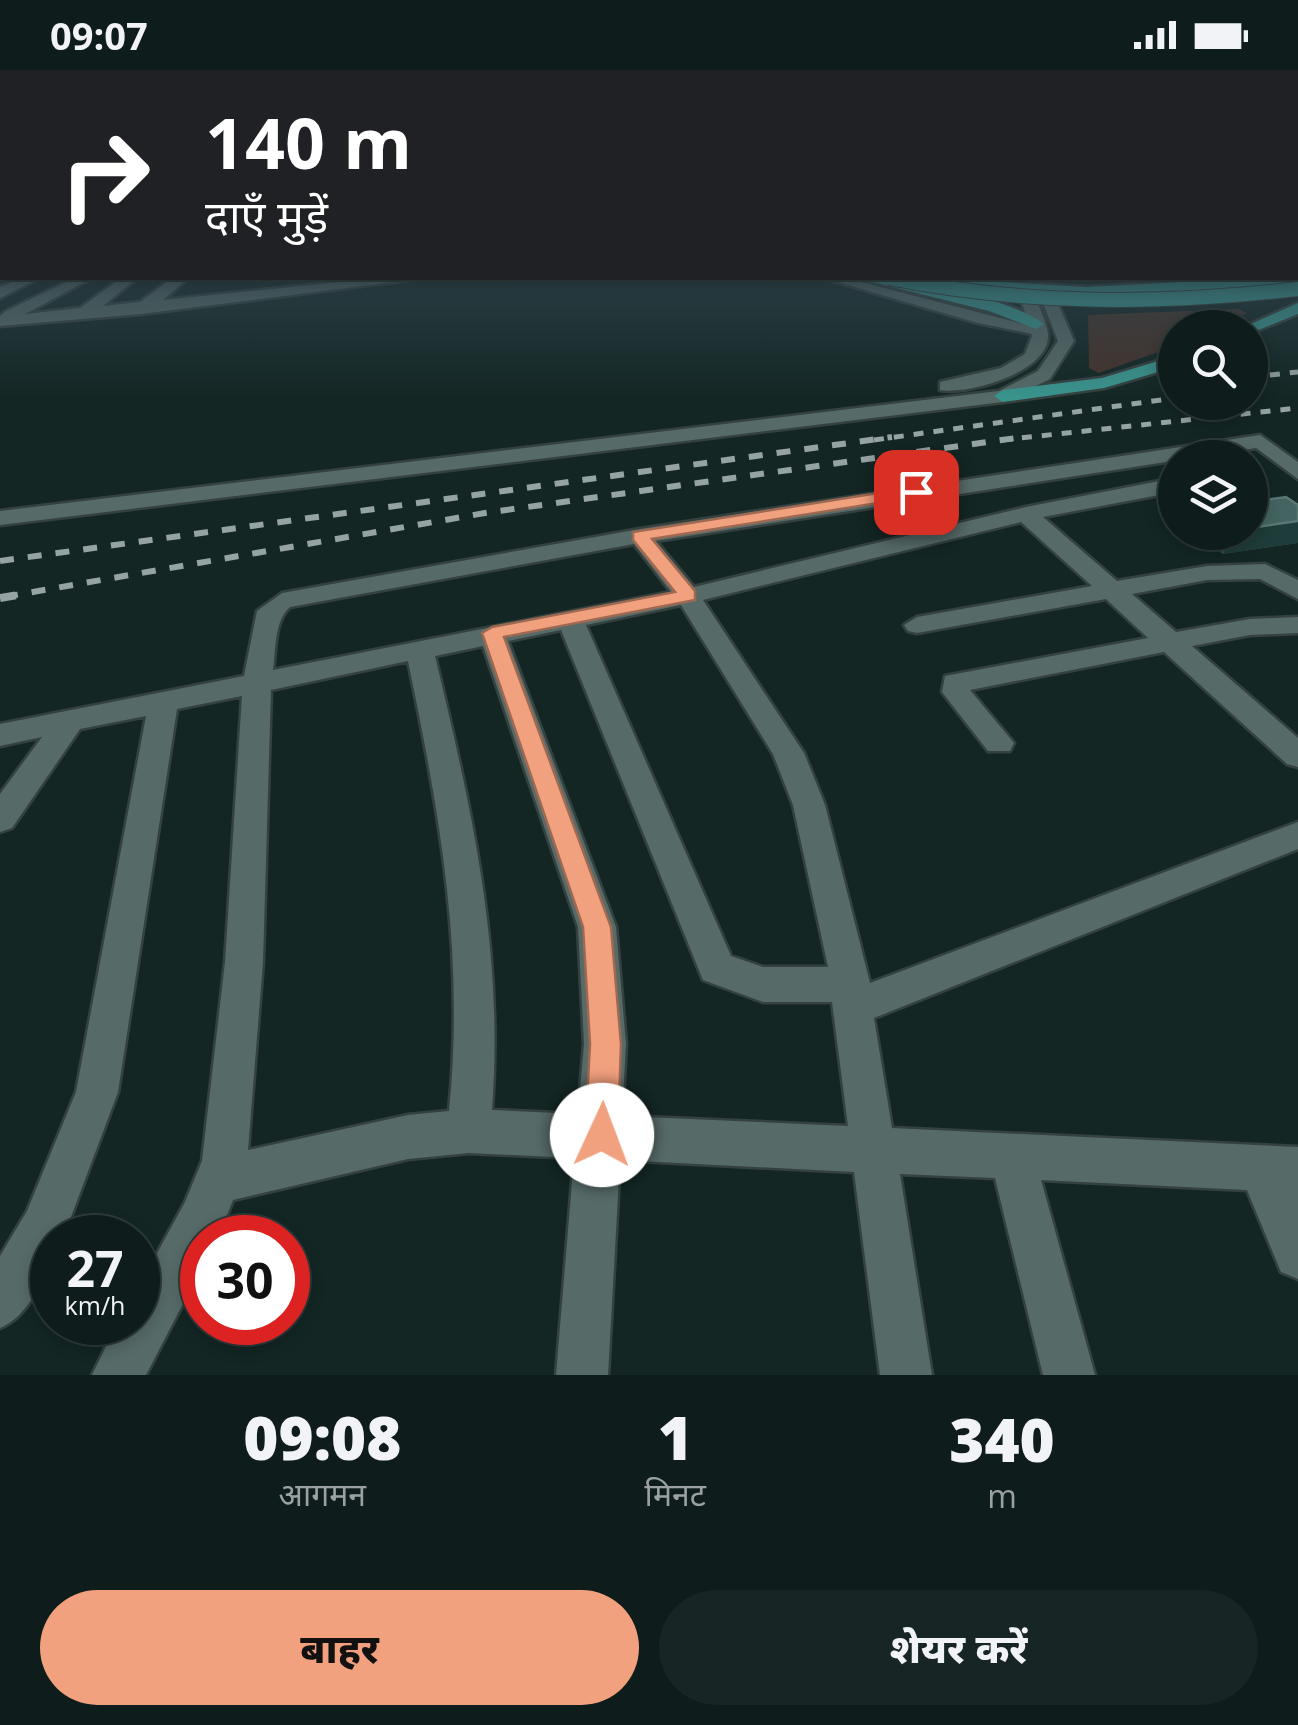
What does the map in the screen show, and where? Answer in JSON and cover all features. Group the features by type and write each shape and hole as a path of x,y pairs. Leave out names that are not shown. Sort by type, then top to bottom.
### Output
{"highway":[{"path":"873,280 1038,308 1222,305 1298,292"},
{"path":"899,280 978,294 1046,300 1212,298 1298,292"},
{"path":"942,280 1038,308 1192,284 1298,280"},
{"path":"1268,320 1298,308"},
{"path":"1003,396 1104,383 1158,366"}],"street":[{"path":"0,293 29,280"},
{"path":"0,320 81,280"},
{"path":"80,315 127,280"},
{"path":"141,309 178,280"},
{"path":"202,302 229,280"},
{"path":"259,295 274,280"},
{"path":"304,290 316,280"},
{"path":"0,320 141,309 370,280"},
{"path":"838,280 984,320 1038,308"},
{"path":"0,498 950,386 1007,372 1033,357 1038,308"},
{"path":"0,518 1003,396 1034,380 1057,360 1066,341 1038,308"},
{"path":"1007,372 1034,380"},
{"path":"118,1375 219,1180 229,1140 244,962 257,682 270,611 282,601 640,536 1260,441 1288,459"},
{"path":"1089,466 1128,496"},
{"path":"0,735 419,647 688,596 1026,514 1158,488"},
{"path":"1026,514 1106,590 1298,756"},
{"path":"640,536 688,596 788,753 822,852 852,996 906,1375"},
{"path":"917,625 1106,590 1255,570 1273,575 1298,590"},
{"path":"570,619 718,968 725,975 852,996 1298,835"},
{"path":"999,743 956,692 954,683 1166,642 1298,625"},
{"path":"1268,626 1298,651"},
{"path":"492,633 597,927 605,1044 602,1135 582,1375"},
{"path":"419,647 461,840 470,907 477,1010 469,1131"},
{"path":"0,1303 44,1227 97,1092 162,702"},
{"path":"0,818 70,721"},
{"path":"219,1180 408,1137 469,1131 1279,1170 1298,1255"},
{"path":"1012,1156 1069,1375"}],"shaded area":[{"path":"1158,312 1158,352 1099,373 1089,368 1088,315"}],"building":[{"path":"1286,497 1298,505 1298,521 1268,525 1268,500"}],"railway":[{"path":"1268,375 1298,372"},
{"path":"874,440 1158,400"},
{"path":"1002,440 1298,408"},
{"path":"0,561 892,437"},
{"path":"4,597 485,513 1023,437"},
{"path":"0,598 18,595"}],"route":[{"path":"602,1135 605,1044 597,927 492,633 688,596 640,536 916,492"}]}
